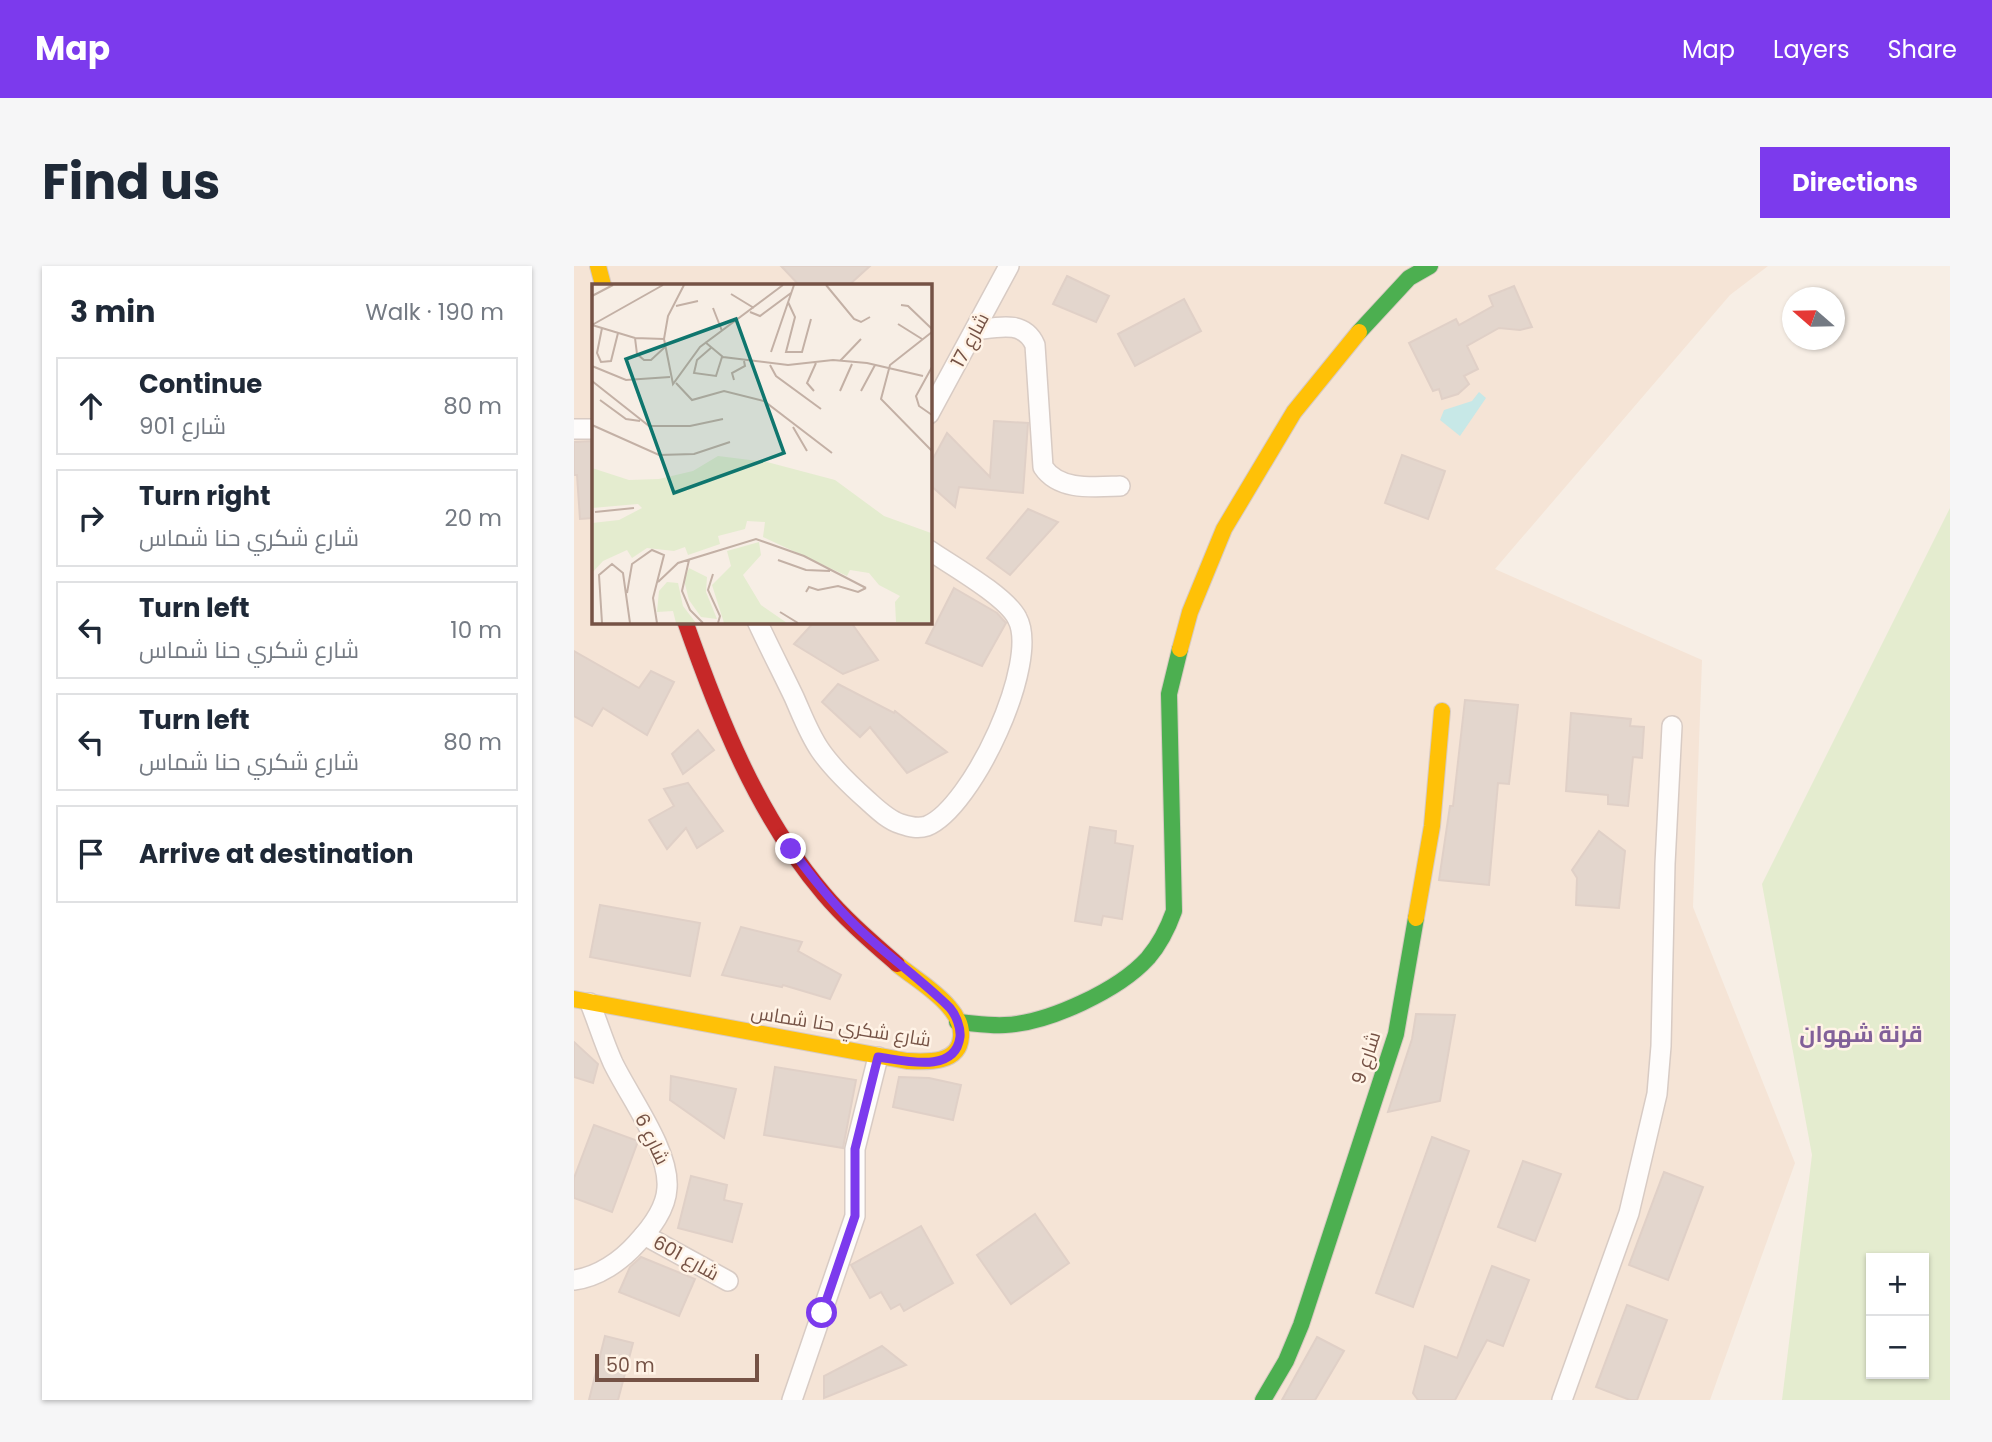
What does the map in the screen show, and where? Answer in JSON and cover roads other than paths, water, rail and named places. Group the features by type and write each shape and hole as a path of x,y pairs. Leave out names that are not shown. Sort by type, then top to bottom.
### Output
{"street":[{"path":"598,266 603,284"},
{"name":"شارع 17","path":"931,410 1009,266"},
{"path":"957,1022 1008,1025 1054,1014 1093,995 1140,965 1167,933 1174,911 1169,694 1190,612 1224,529 1294,412 1345,347 1409,278 1430,266"},
{"path":"976,330 1010,327 1024,330 1031,335 1035,345 1043,467 1050,477 1073,485 1120,486"},
{"path":"574,429 592,429"},
{"path":"758,623 819,749 840,775 895,822 916,828 926,826 950,806 971,782 1012,697 1024,649 1017,616 1004,603 931,551"},
{"name":"شارع شكري حنا شماس","path":"582,1001 878,1057 924,1063 947,1058 958,1046 961,1029 952,1010 882,950 825,895 791,849 762,801 729,734 686,623"},
{"name":"شارع 9","path":"1263,1400 1286,1361 1301,1325 1396,1034 1432,826 1442,711"},
{"path":"1562,1400 1629,1213 1657,1094 1672,726"},
{"name":"شارع 6","path":"574,1280 587,1278 607,1268 631,1250 661,1212 667,1191 667,1172 661,1149 582,1001"},
{"path":"792,1400 855,1216 855,1149 878,1057"},
{"name":"شارع 601","path":"644,1236 728,1281"}],"water":[{"path":"1479,392 1486,398 1460,436 1440,420 1444,410 1472,401"}],"district":[{"name":"قرنة شهوان","path":"1861,1034"}]}
